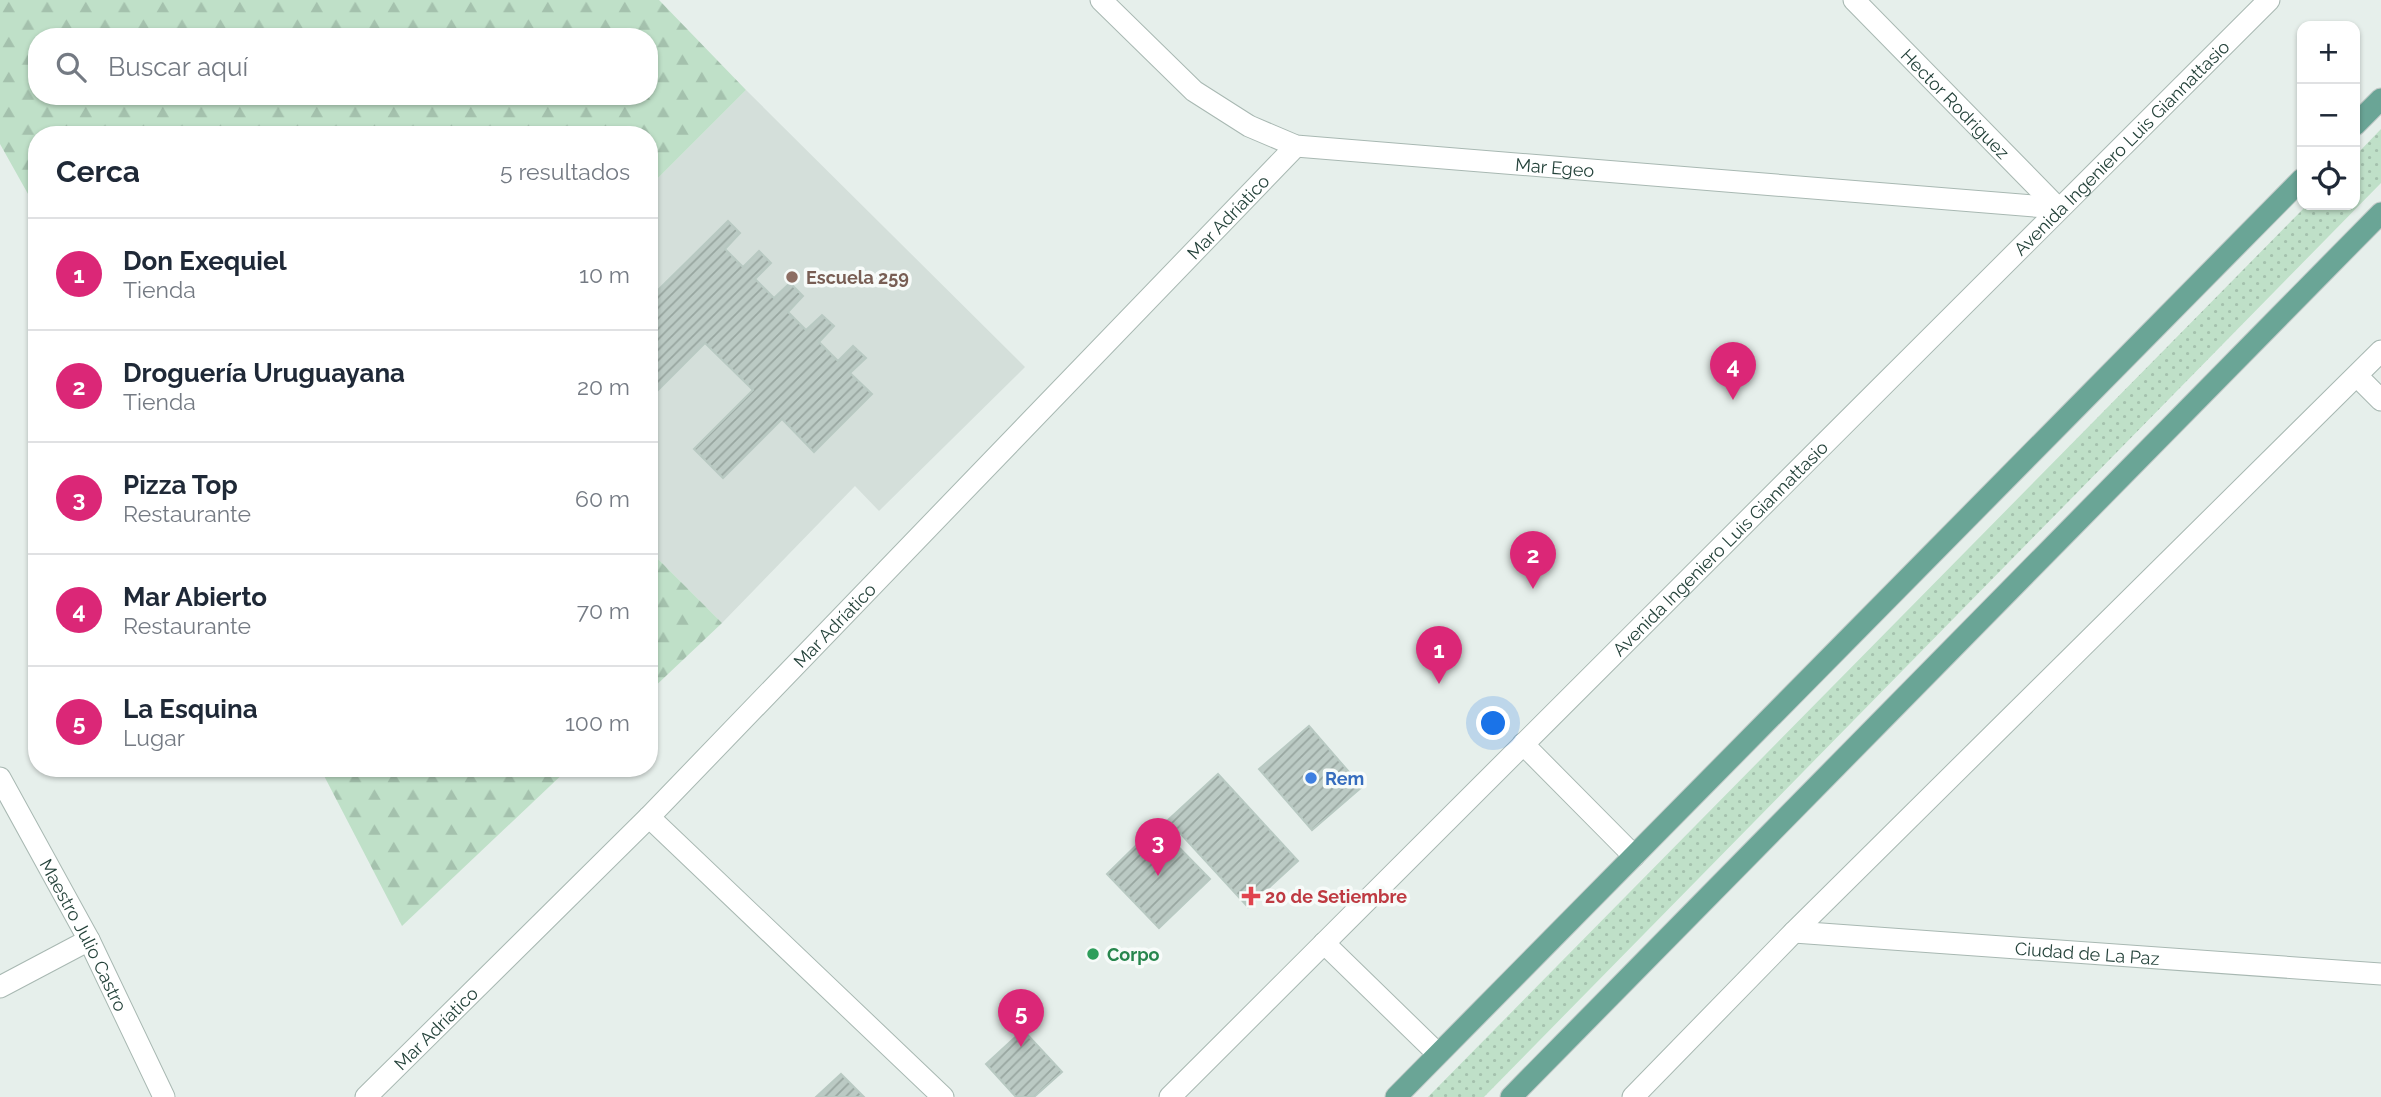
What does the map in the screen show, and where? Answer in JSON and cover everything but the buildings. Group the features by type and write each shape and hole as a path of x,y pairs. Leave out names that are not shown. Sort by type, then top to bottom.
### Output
{"main road":[{"path":"2360,120 2381,99"},
{"path":"1396,1097 2297,184"},
{"path":"1511,1097 2381,213"}],"street":[{"name":"Mar Egeo","path":"1101,0 1194,91 1249,126 1296,146 2058,208"},
{"name":"Hector Rodriguez","path":"1854,0 2058,208"},
{"name":"Avenida Ingeniero Luis Giannattasio","path":"1170,1097 2269,0"},
{"name":"Mar Adríatico","path":"366,1097 649,817 1296,146"},
{"path":"1633,1097 1794,932 2381,351"},
{"path":"2357,376 2381,400"},
{"path":"1523,744 1634,856"},
{"name":"Maestro Julio Castro","path":"0,778 89,940 164,1097"},
{"path":"649,817 943,1097"},
{"name":"Ciudad de La Paz","path":"1794,932 2381,974"},
{"path":"0,987 89,940"},
{"path":"1324,943 1438,1054"}],"shaded area":[{"name":"Escuela 259","path":"746,90 1025,367 879,511 855,486 722,623 658,559 658,178"}],"green space":[{"path":"0,0 659,0 746,90 658,178 658,126 28,126 28,194 0,144"},
{"path":"2381,129 2381,183 2360,204 2360,151"},
{"path":"2302,210 2355,210 1484,1097 1428,1097"},
{"path":"658,559 722,623 658,683"},
{"path":"325,777 559,777 402,926"}],"place":[{"name":"Escuela 259","path":"792,277"},
{"name":"Mar Abierto","path":"1733,400"},
{"name":"Droguería Uruguayana","path":"1533,589"},
{"name":"Don Exequiel","path":"1439,684"},
{"name":"Rem","path":"1311,778"},
{"name":"Pizza Top","path":"1158,876"},
{"name":"20 de Setiembre","path":"1251,896"},
{"name":"Corpo","path":"1093,954"},
{"name":"La Esquina","path":"1021,1047"}]}
